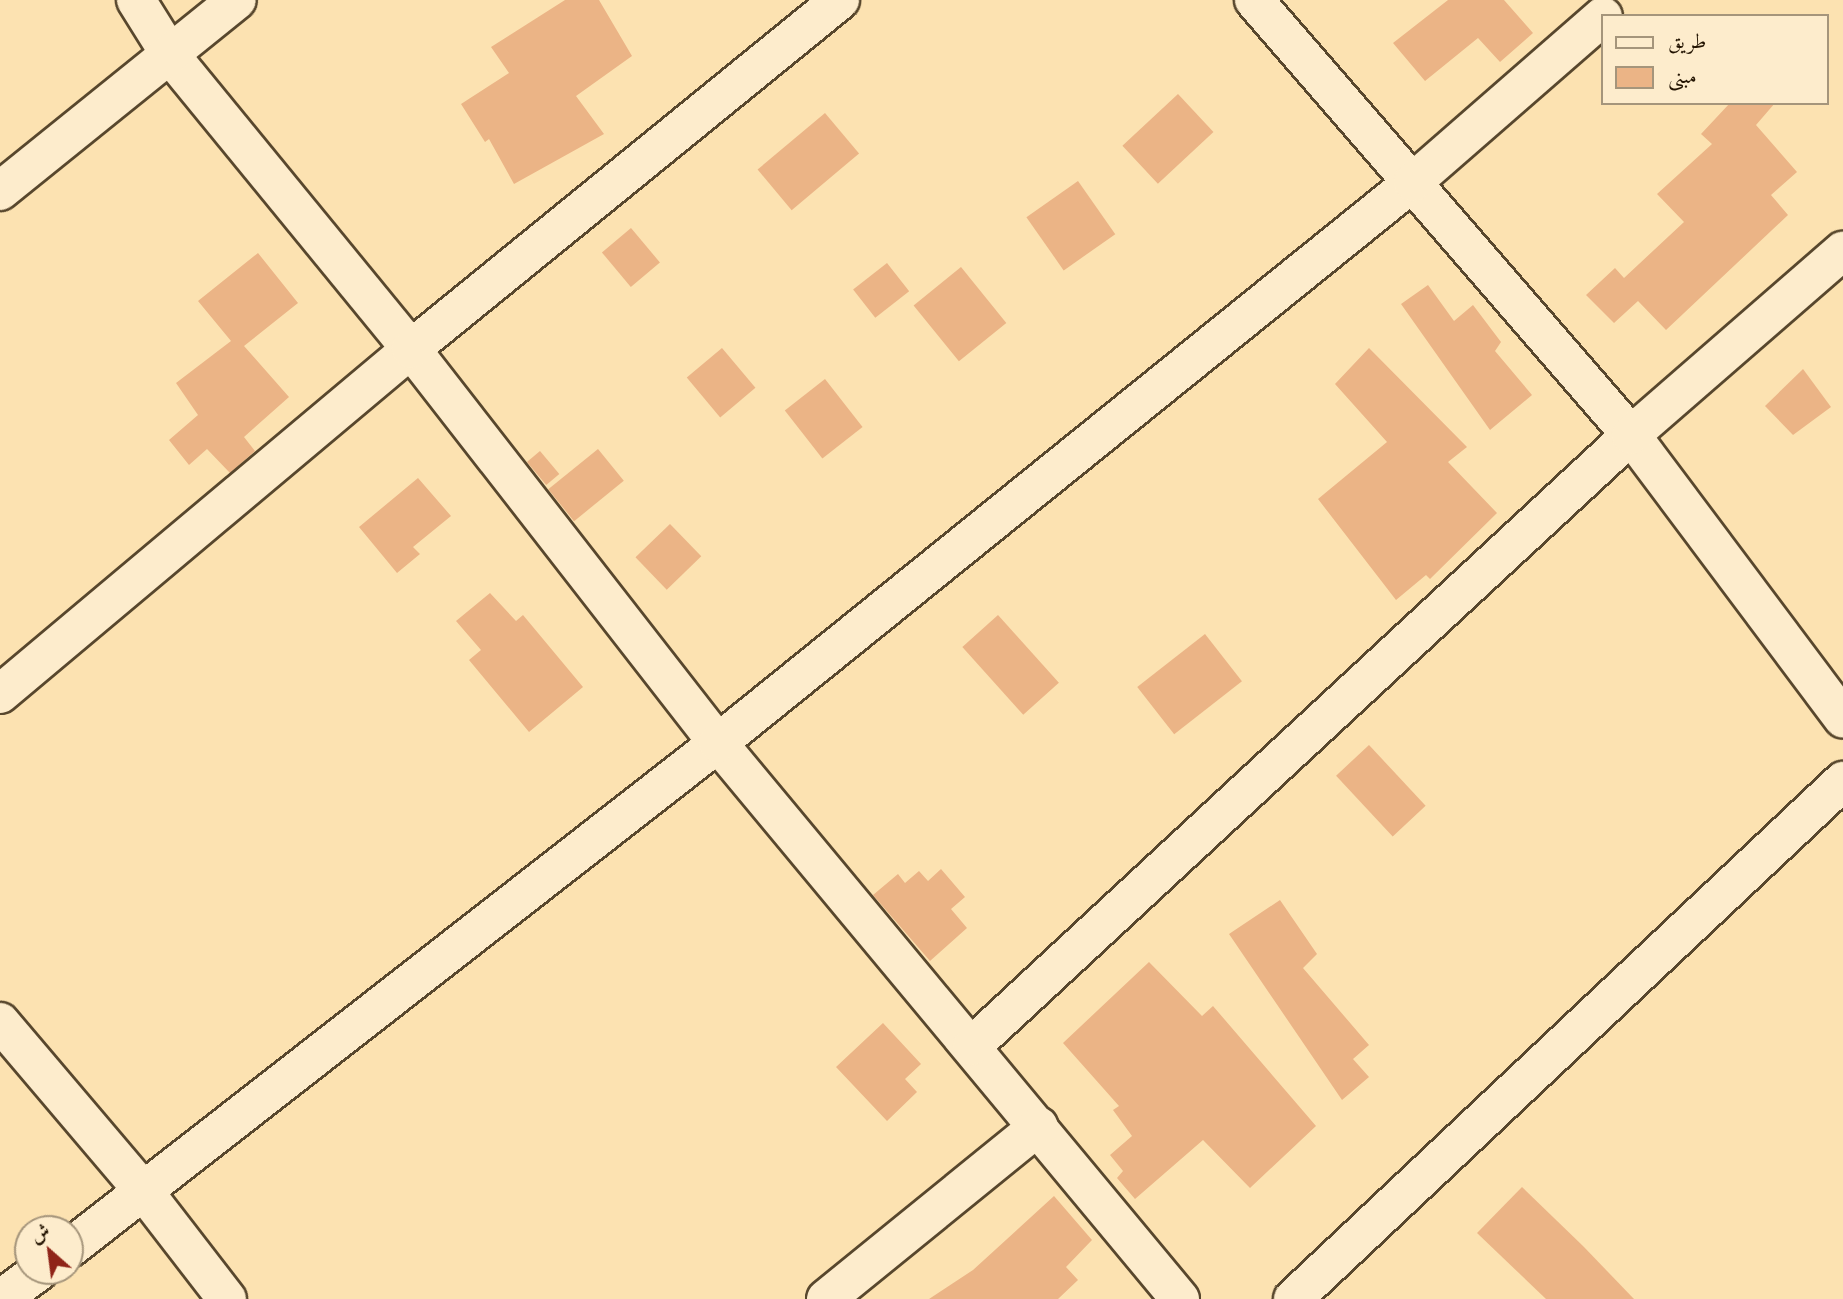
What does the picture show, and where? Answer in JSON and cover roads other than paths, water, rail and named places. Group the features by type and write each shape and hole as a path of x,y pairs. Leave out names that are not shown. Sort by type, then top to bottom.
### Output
{"street":[{"path":"136,0 171,57 411,349 718,743 1039,1126 1180,1299"},
{"path":"0,191 171,57 237,0"},
{"path":"0,694 411,349 840,0"},
{"path":"1254,0 1631,435 1843,718"},
{"path":"1605,14 1621,0"},
{"path":"84,1238 145,1193 718,743 1413,182 1602,17"},
{"path":"972,1046 1631,435 1843,251"},
{"path":"1293,1299 1843,783"},
{"path":"0,1022 145,1193 227,1299"},
{"path":"827,1299 1039,1126"},
{"path":"1,1299 20,1285"}]}
